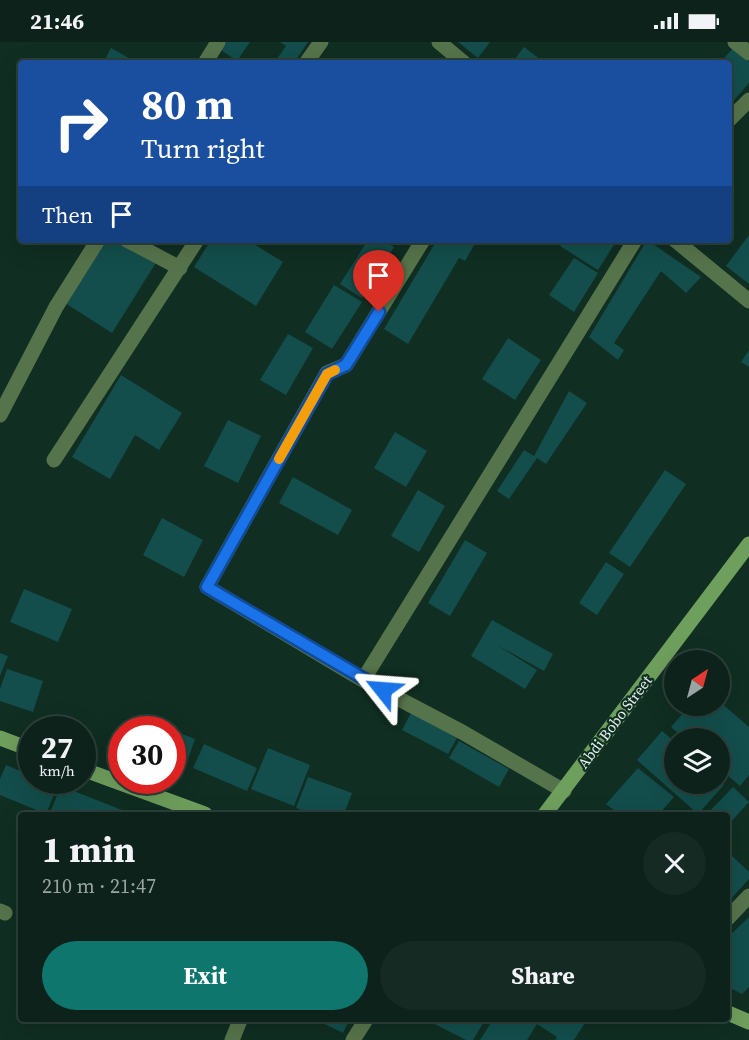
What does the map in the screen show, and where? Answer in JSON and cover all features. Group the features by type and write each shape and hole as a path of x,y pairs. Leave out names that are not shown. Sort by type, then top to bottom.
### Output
{"main road":[{"name":"Abdi Bobo Street","path":"547,812 749,544"},
{"path":"0,738 18,745"},
{"path":"96,774 200,812"},
{"path":"730,1014 749,1022"}],"street":[{"path":"207,60 218,42"},
{"path":"308,60 321,42"},
{"path":"439,42 460,60"},
{"path":"735,42 749,53"},
{"path":"732,117 749,100"},
{"path":"0,415 56,307 96,243"},
{"path":"133,243 180,268"},
{"path":"54,460 194,243"},
{"path":"421,243 346,365 327,374 207,587 363,680 462,732 564,791"},
{"path":"363,680 633,243"},
{"path":"679,243 749,301"},
{"path":"730,916 749,896"},
{"path":"232,1040 239,1022"},
{"path":"353,1040 364,1022"}],"building":[{"path":"226,42 250,42 238,60 221,50"},
{"path":"280,42 308,42 296,60 276,60 286,46"},
{"path":"458,42 490,42 478,58"},
{"path":"524,47 541,60 514,60"},
{"path":"111,48 133,60 105,60"},
{"path":"733,48 749,62 749,83 732,103 732,60 723,60"},
{"path":"749,235 749,284 726,266"},
{"path":"103,243 128,243 157,261 112,333 65,303"},
{"path":"209,243 252,243 283,262 256,306 194,267"},
{"path":"366,243 387,243 394,247 362,298 340,284"},
{"path":"435,243 475,243 465,261 459,258 408,344 384,329"},
{"path":"562,243 615,243 598,270 560,246"},
{"path":"645,243 651,243 701,277 686,293 661,271 614,343 624,350 618,360 589,337"},
{"path":"574,258 598,273 574,312 549,295"},
{"path":"334,285 362,302 332,349 305,332"},
{"path":"288,334 313,348 286,395 260,380"},
{"path":"508,338 541,360 515,400 482,379"},
{"path":"749,350 749,367 741,362"},
{"path":"121,375 182,413 159,450 135,435 110,479 72,457"},
{"path":"569,391 587,403 546,464 537,458 509,499 497,491 524,450 534,456"},
{"path":"228,420 261,436 238,483 204,466"},
{"path":"395,432 427,451 406,487 374,468"},
{"path":"665,470 686,484 630,567 609,553"},
{"path":"293,477 352,510 338,535 279,503"},
{"path":"418,490 445,506 419,552 391,536"},
{"path":"162,518 203,540 184,577 143,555"},
{"path":"465,540 487,553 450,616 428,603"},
{"path":"606,562 624,574 597,615 579,603"},
{"path":"24,589 72,609 58,642 10,622"},
{"path":"492,620 553,654 544,671 497,645 537,670 525,689 471,656"},
{"path":"0,653 8,656 0,676"},
{"path":"7,669 43,681 33,712 0,701 0,689"},
{"path":"730,711 749,727 749,775 740,786 730,778 730,728 671,727 680,716 730,716"},
{"path":"411,713 457,738 448,754 402,730"},
{"path":"662,731 664,733 664,784 637,760"},
{"path":"186,735 195,739 186,762"},
{"path":"459,741 509,769 499,787 449,758"},
{"path":"204,744 257,768 247,791 193,768"},
{"path":"268,748 310,765 294,806 251,789"},
{"path":"6,765 18,770 18,794 54,794 47,812 41,812 0,795 0,779"},
{"path":"638,768 664,789 664,794 670,794 674,797 661,812 616,812 606,804"},
{"path":"308,777 352,793 345,812 307,812 296,808"},
{"path":"733,787 749,802 730,823 730,812 709,812 726,794 730,794"},
{"path":"58,794 81,794 122,810 121,812 56,812 51,810"},
{"path":"675,794 716,794 700,812 696,812"},
{"path":"732,856 749,872 749,879 730,900 730,858"},
{"path":"749,917 749,987 742,994 730,988 730,935"},
{"path":"321,1022 348,1022 343,1033"},
{"path":"431,1022 484,1022 473,1040 466,1040"},
{"path":"491,1022 585,1022 574,1040 555,1040 557,1037 537,1024 527,1040 480,1040"}],"slow traffic":[{"path":"279,459 327,374 335,370"}],"route":[{"path":"379,312 346,365 327,374 207,587 383,690"}]}
